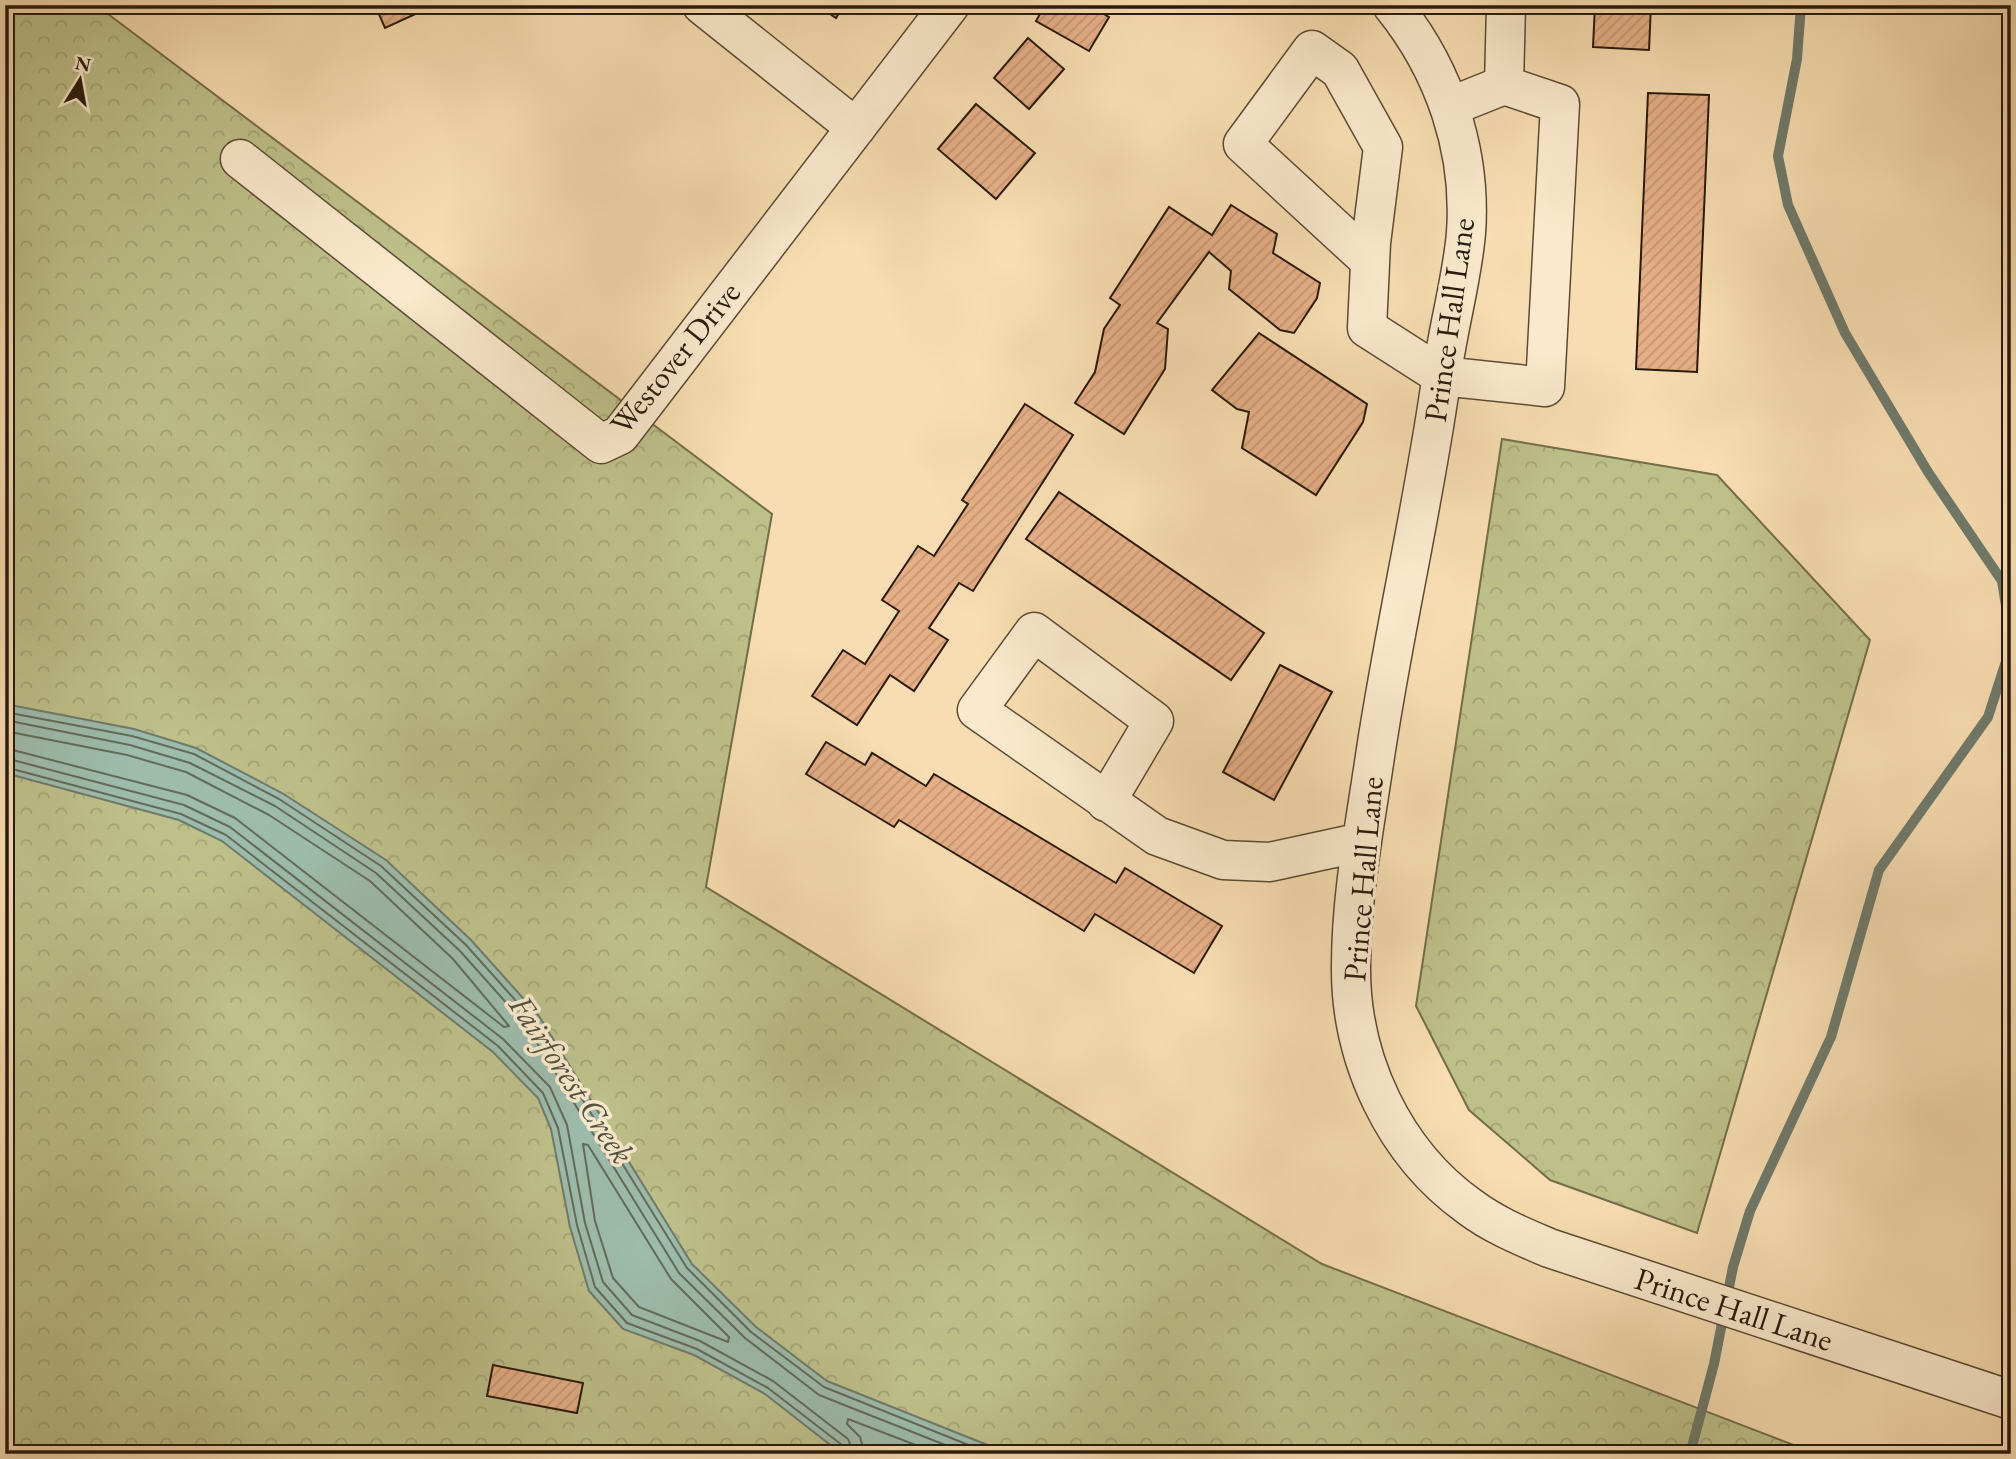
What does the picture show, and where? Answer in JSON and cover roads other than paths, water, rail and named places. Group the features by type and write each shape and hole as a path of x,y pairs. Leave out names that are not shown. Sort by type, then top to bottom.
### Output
{"street":[{"path":"702,5 856,128"},
{"name":"Westover Drive","path":"240,159 601,444 620,435 950,5"},
{"name":"Prince Hall Lane","path":"1392,5 1426,55 1449,107 1460,142 1466,188 1466,235 1440,401 1390,658 1362,842 1352,935 1353,1001 1367,1067 1385,1107 1408,1145 1445,1186 1470,1207 1508,1231 1549,1248 2011,1401"},
{"path":"1504,85 1506,5"},
{"path":"1370,261 1243,144 1312,50 1340,70 1383,147 1370,261 1367,328 1442,376 1545,387 1560,104 1504,85 1449,107"},
{"path":"1107,802 1154,721 1034,632 977,710 1107,802 1157,836 1223,860 1270,862 1362,842"}],"water":[{"name":"Fairforest Creek","path":"5,704 134,729 196,748 282,793 386,860 471,940 539,1016 692,1264 756,1327 827,1381 1010,1454 842,1454 765,1394 694,1355 623,1329 589,1291 570,1227 551,1129 538,1098 493,1052 222,841 179,820 5,773"}],"waterway":[{"path":"1801,5 1797,59 1778,156 1788,205 1845,333 1928,472 2002,581 2011,637"},
{"path":"1690,1454 1714,1364 1733,1267 1750,1211 1831,1037 1879,870 1988,717 2011,646"}]}
